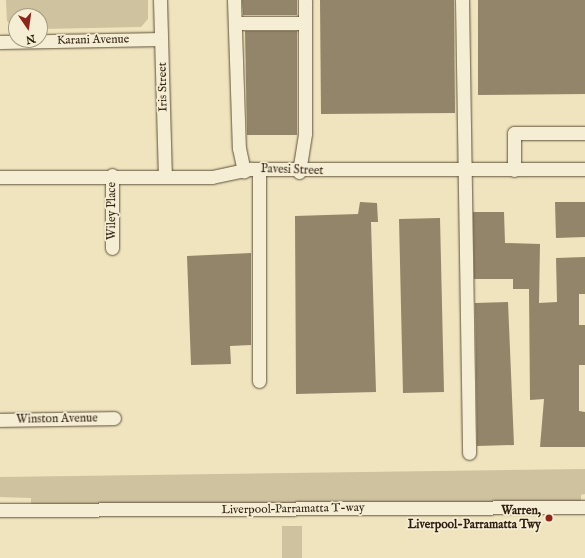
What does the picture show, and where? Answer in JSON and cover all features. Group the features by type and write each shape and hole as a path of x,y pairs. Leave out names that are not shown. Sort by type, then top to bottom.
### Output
{"street":[{"name":"Iris Street","path":"160,0 165,174"},
{"path":"234,0 239,148 244,171"},
{"path":"299,172 305,133 305,0"},
{"path":"462,0 469,453"},
{"path":"235,23 305,23"},
{"name":"Karani Avenue","path":"0,42 161,39"},
{"path":"514,170 514,133 585,133"},
{"name":"Pavesi Street","path":"0,177 165,174 212,177 244,171 259,170 299,172 585,169"},
{"path":"259,170 259,382"},
{"name":"Wiley Place","path":"112,175 112,248"},
{"name":"Winston Avenue","path":"0,420 114,418"},
{"name":"Liverpool–Parramatta T-way","path":"0,510 585,507"}],"shaded area":[{"path":"6,0 148,0 148,19 141,27 48,29 48,8 8,8 8,22"},
{"path":"585,469 585,494 581,495 581,502 31,504 31,498 0,497 0,477"},
{"path":"282,526 302,526 302,558 282,558"}],"building":[{"path":"242,0 297,0 297,15 243,15"},
{"path":"320,0 454,0 455,113 321,114"},
{"path":"478,0 585,0 585,94 478,95"},
{"path":"245,31 297,31 297,135 247,135"},
{"path":"360,202 377,203 378,222 371,222 376,392 296,394 295,216 358,214"},
{"path":"555,202 585,202 585,237 556,238"},
{"path":"473,212 504,212 505,243 540,244 539,303 557,302 556,258 585,257 585,294 579,294 579,325 585,325 585,365 579,365 579,411 585,412 585,447 540,447 544,399 530,400 529,289 513,289 513,279 474,279"},
{"path":"440,218 444,392 403,393 399,219"},
{"path":"251,253 251,345 230,346 231,364 191,365 187,256"},
{"path":"508,302 514,445 477,446 475,303"}],"place":[{"name":"Warren, Liverpool-Parramatta Twy","path":"549,518"}]}
